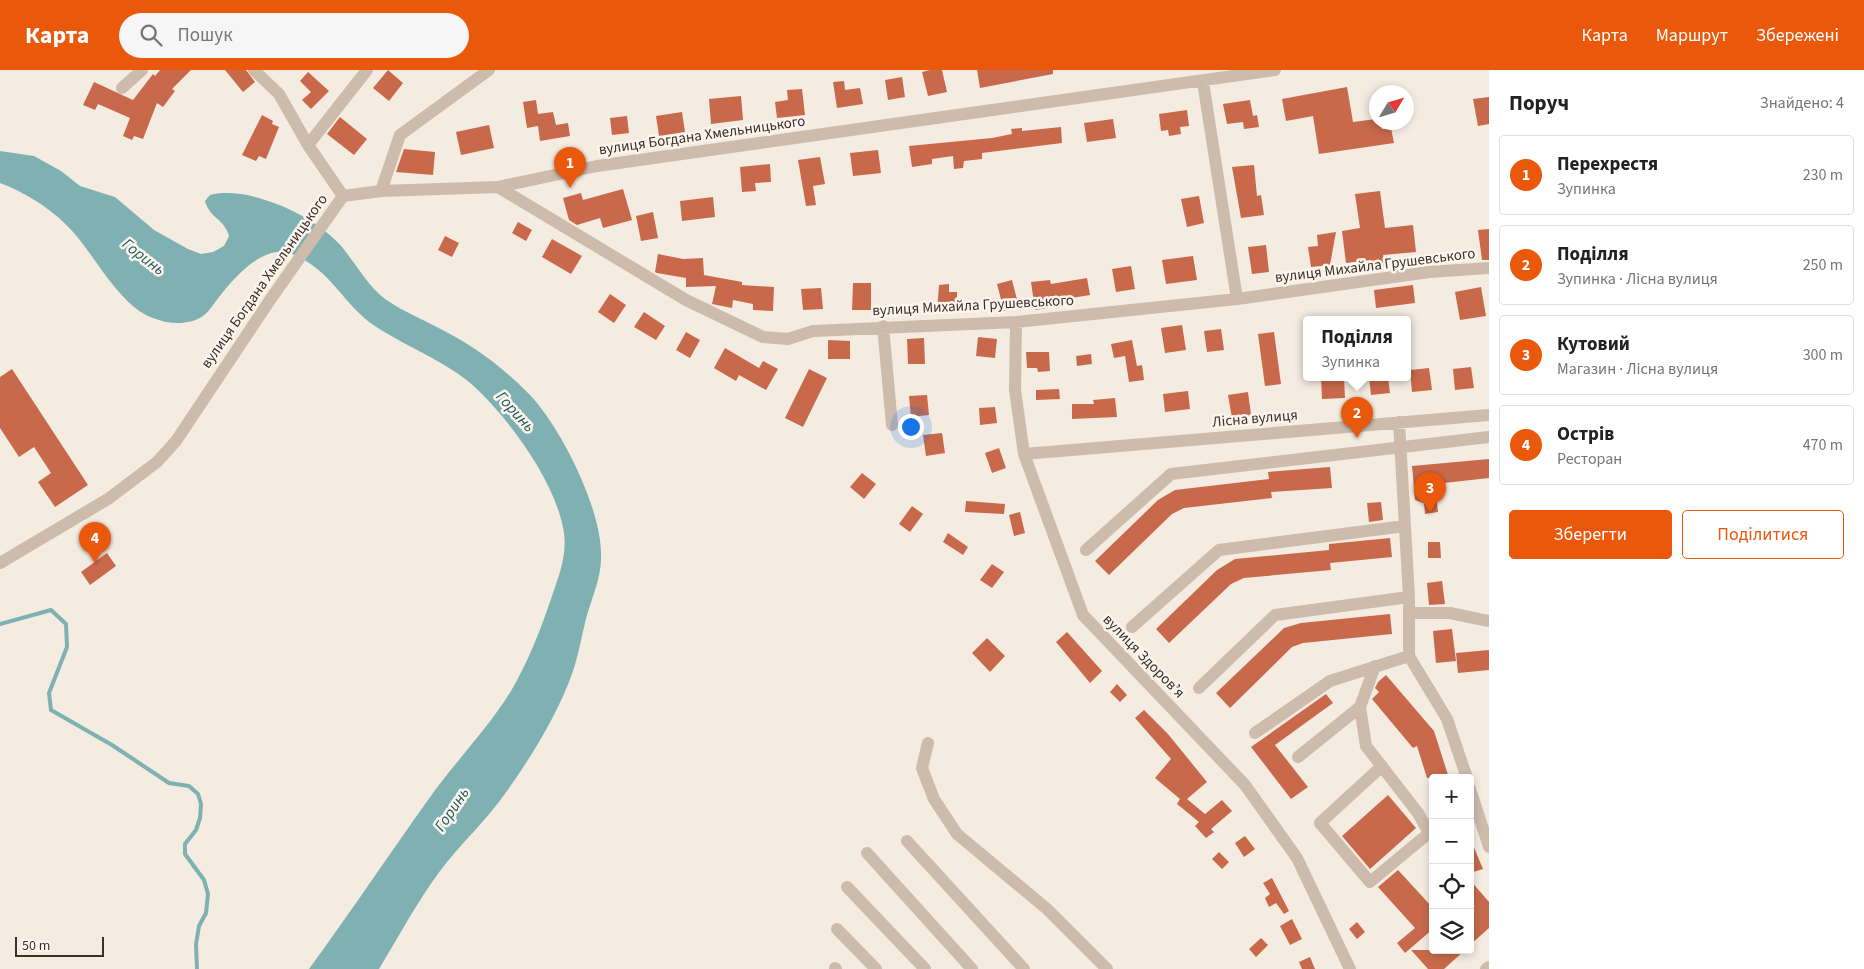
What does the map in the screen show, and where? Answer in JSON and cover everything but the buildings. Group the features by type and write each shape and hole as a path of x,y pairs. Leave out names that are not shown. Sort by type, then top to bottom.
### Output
{"street":[{"path":"122,88 142,70"},
{"path":"254,70 279,94 308,145 343,196"},
{"path":"308,145 367,70"},
{"path":"381,191 400,134 489,70"},
{"name":"вулиця Богдана Хмельницького","path":"0,563 108,499 157,462 176,441 270,300 343,196 381,191 498,187 597,166 1203,82 1270,70"},
{"path":"1203,82 1237,299"},
{"name":"вулиця Михайла Грушевського","path":"498,187 686,300 763,336 788,339 813,331 883,326 1016,322 1237,299 1429,272 1489,268"},
{"name":"вулиця Здоровʼя","path":"1016,322 1015,390 1024,454 1083,615 1245,785 1296,858 1350,969"},
{"path":"883,326 892,425"},
{"name":"Лісна вулиця","path":"1024,454 1489,415"},
{"path":"1399,422 1409,597 1408,656 1447,719 1465,774"},
{"path":"1086,550 1171,474 1489,437"},
{"path":"1132,627 1219,550 1405,526"},
{"path":"1199,688 1275,615 1409,597"},
{"path":"1409,613 1450,613 1489,621"},
{"path":"1255,733 1330,681 1408,656"},
{"path":"1298,757 1360,707 1376,666"},
{"path":"1360,707 1366,746 1382,766 1418,813 1428,832 1370,882 1320,823 1382,766"},
{"path":"928,743 922,768 934,799 957,834 1047,909 1107,969"},
{"path":"1474,801 1489,847"},
{"path":"907,841 1024,969"},
{"path":"867,853 972,969"},
{"path":"847,887 925,969"},
{"path":"837,929 876,969"}],"water":[{"name":"Горинь","path":"0,151 34,156 61,171 80,186 115,197 154,230 201,254 213,252 224,246 229,236 224,225 207,207 205,201 210,195 226,193 262,199 299,214 330,235 385,299 461,340 492,361 511,377 529,394 554,426 577,469 594,514 599,535 601,562 599,577 567,687 544,733 517,777 491,812 440,871 379,969 309,969 428,800 502,705 529,657 562,565 564,533 553,496 521,441 509,424 483,395 459,374 445,365 375,326 354,308 327,278 305,261 292,254 271,253 261,257 242,272 203,316 185,323 165,322 153,318 130,304 74,233 58,217 30,197 0,183"}],"waterway":[{"path":"0,624 51,610 66,624 67,647 49,693 51,710 112,745 169,783 189,786 198,794 201,804 200,818 196,830 185,844 185,854 204,880 208,894 206,913 199,926 196,944 197,969"}],"place":[{"name":"Перехрестя","path":"570,188"},
{"name":"Поділля","path":"1357,438"},
{"name":"Кутовий","path":"1430,513"},
{"name":"Острів","path":"95,563"}]}
